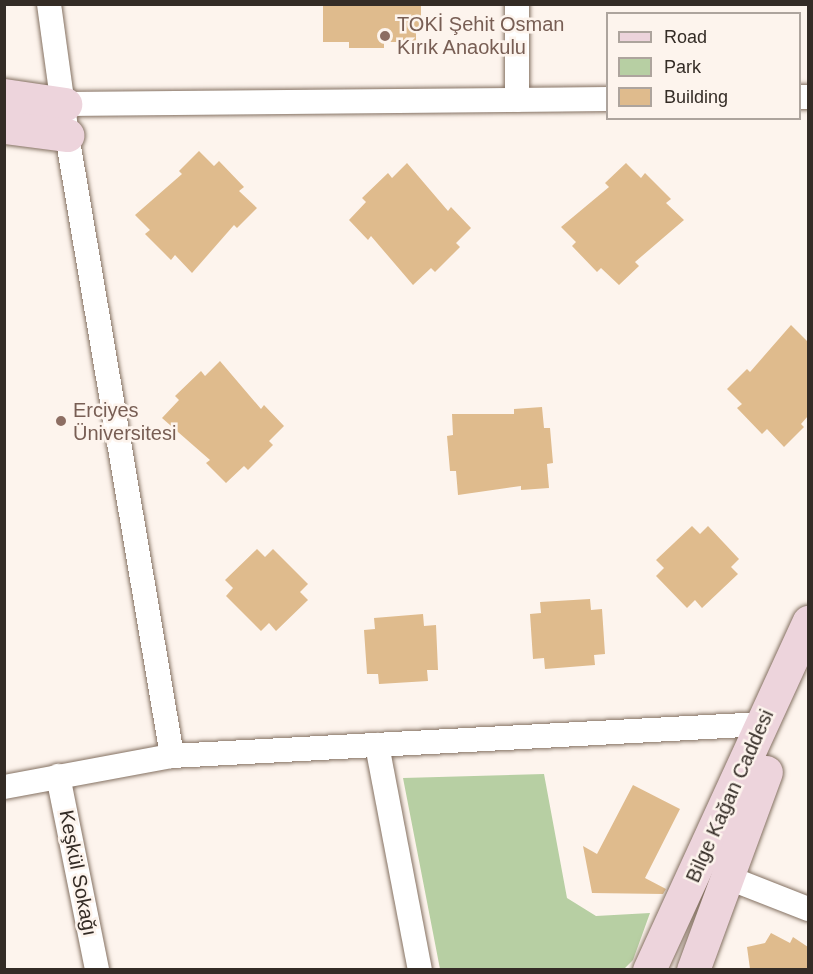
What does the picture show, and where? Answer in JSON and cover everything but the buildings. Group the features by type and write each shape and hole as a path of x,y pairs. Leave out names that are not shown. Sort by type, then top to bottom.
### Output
{"street":[{"path":"49,4 172,756"},
{"path":"517,4 517,100"},
{"path":"4,95 66,119"},
{"path":"4,127 66,119 517,100 606,99"},
{"name":"Bilge Kağan Caddesi","path":"649,969 808,622"},
{"name":"Bilge Kağan Caddesi","path":"693,969 724,876 808,677"},
{"path":"4,787 172,756 763,724"},
{"path":"377,745 420,969"},
{"name":"Keşkül Sokağı","path":"58,776 97,969"},
{"path":"724,876 808,909"}],"green space":[{"path":"544,774 567,898 596,916 650,913 633,960 624,969 440,969 403,778"}],"place":[{"name":"TOKİ Şehit Osman Kırık Anaokulu","path":"385,36"},
{"name":"Erciyes Üniversitesi","path":"61,421"}]}
